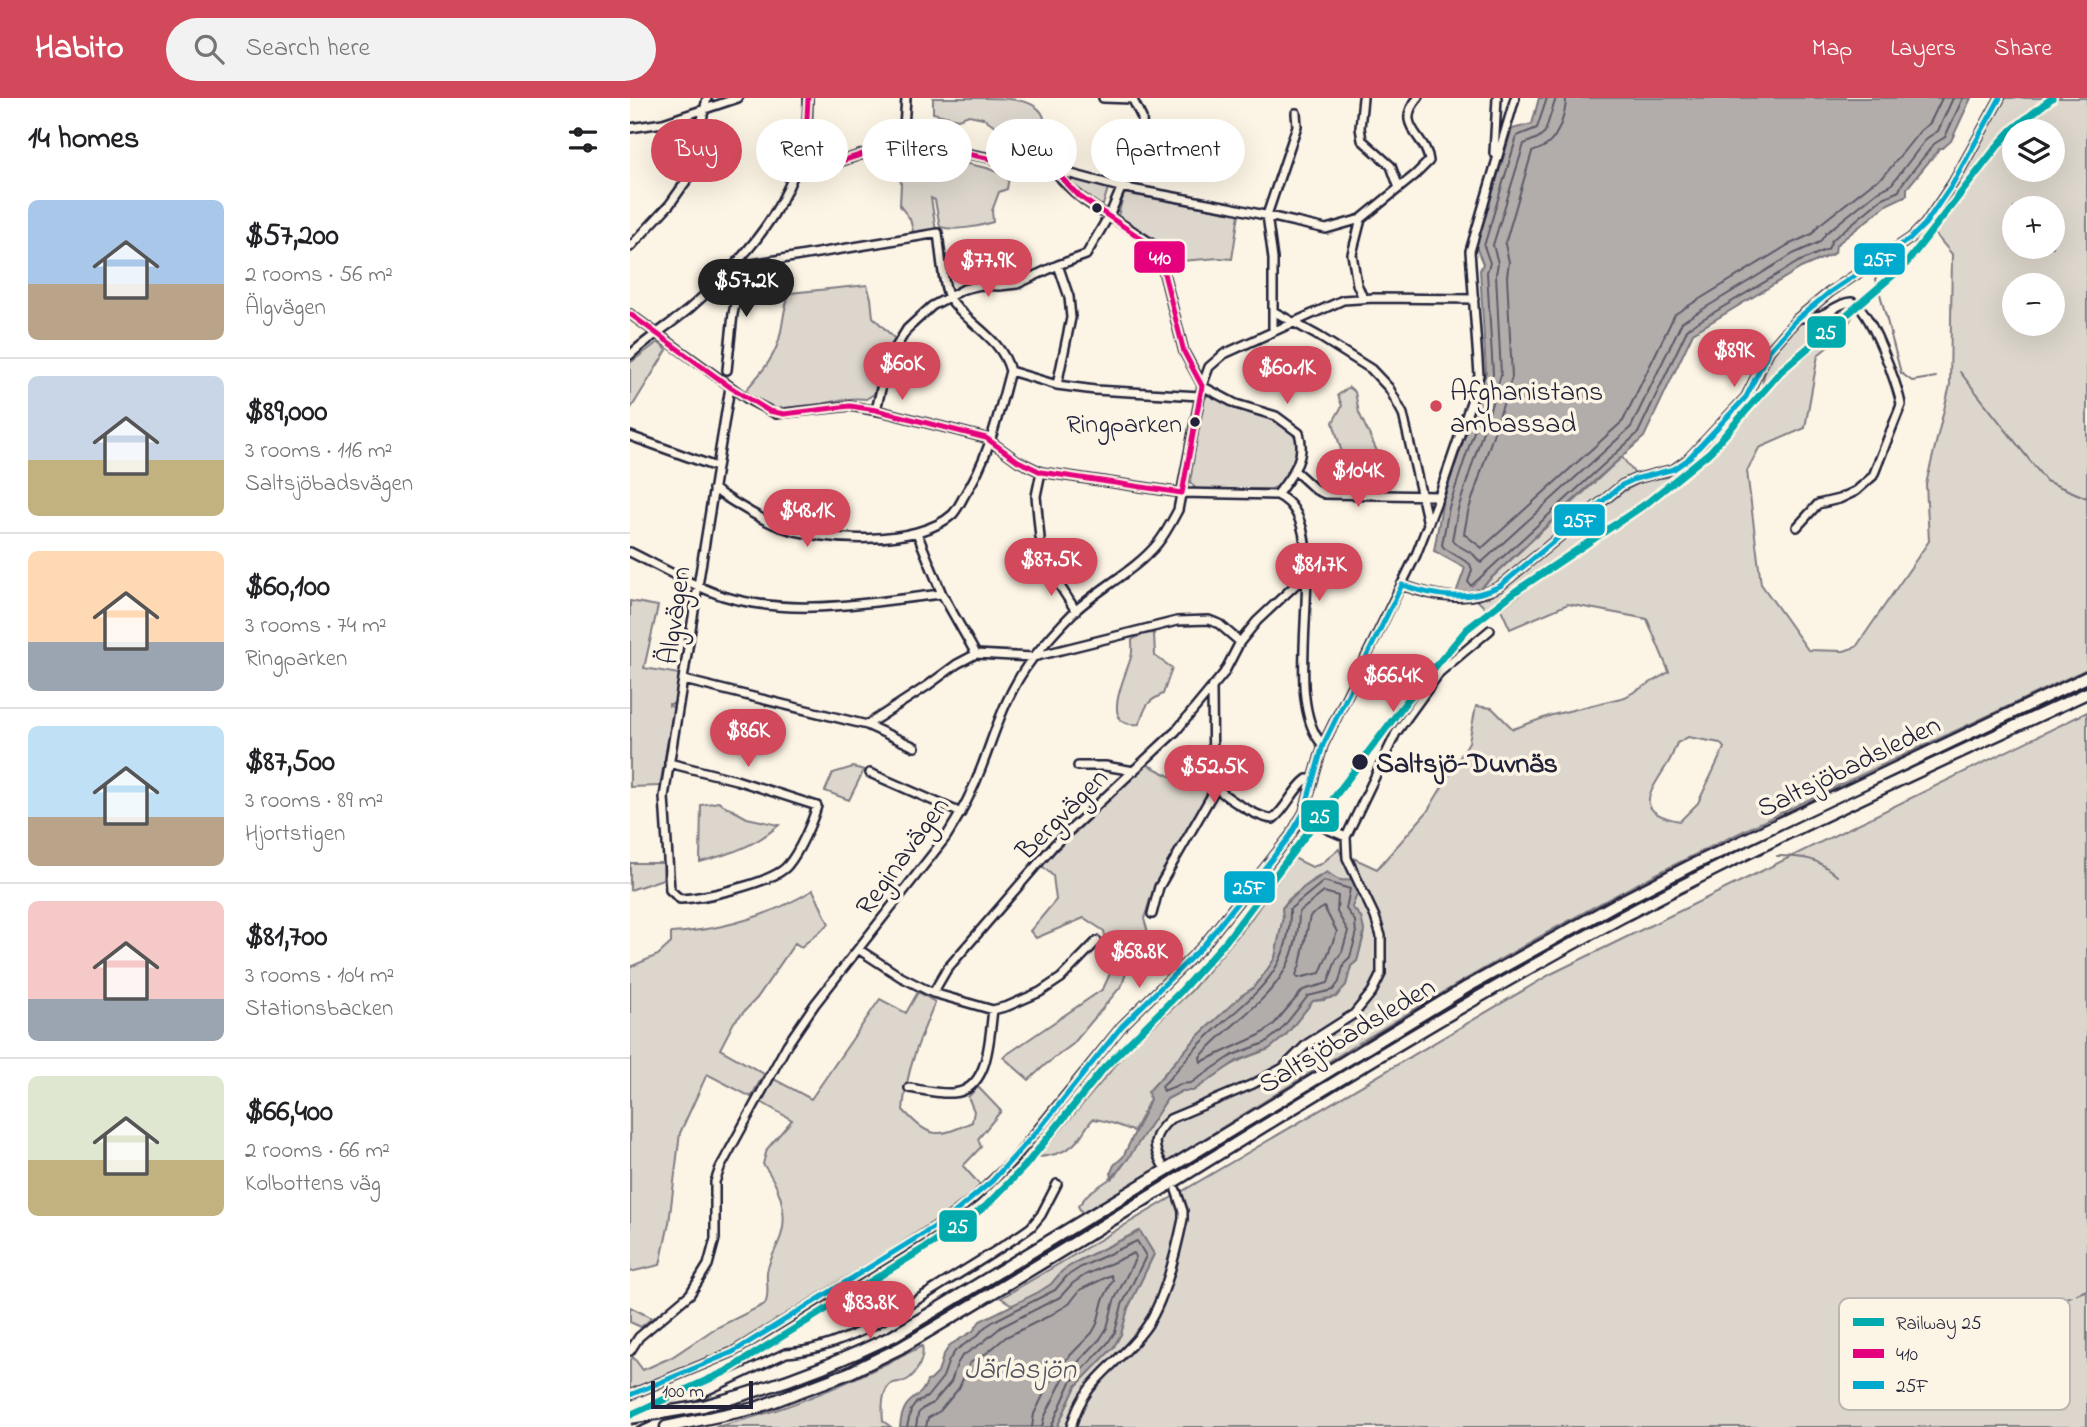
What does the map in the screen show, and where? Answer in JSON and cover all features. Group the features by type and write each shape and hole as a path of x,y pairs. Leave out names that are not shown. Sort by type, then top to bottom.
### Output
{"highway":[{"name":"Saltsjöbadsleden","path":"630,1418 703,1406 752,1394 799,1378 893,1336 1422,1014 1542,945 1690,866 2087,677"},
{"name":"Saltsjöbadsleden","path":"666,1427 756,1408 849,1373 900,1348 1474,1000 1620,918 2087,692"}],"street":[{"path":"630,247 670,204 689,177 707,98"},
{"path":"630,128 663,123 738,98"},
{"path":"807,119 808,98"},
{"path":"904,119 905,98"},
{"path":"876,410 884,370 899,342 921,314 948,296 981,285 1017,284 1086,255 1108,217 1143,138 1142,118 1132,98 1103,98"},
{"path":"1363,98 1360,128 1362,140 1391,166 1399,188"},
{"path":"1077,177 1326,229 1361,219 1429,161 1426,149 1415,136 1410,122 1410,109 1418,98"},
{"path":"1493,166 1497,98"},
{"path":"630,1395 733,1352 890,1256 947,1219 975,1197 1014,1159 1122,1026 1203,946 1290,836 1304,812 1323,745 1402,585 1428,524 1479,375 1470,251 1515,98"},
{"path":"1402,585 1453,597 1466,598 1488,593 1622,485 1634,479 1674,469 1702,446 1746,397 1769,351 1798,318 1830,292 1911,238 1925,223 1953,183 2000,98"},
{"path":"1273,330 1273,260 1267,215 1297,126 1296,113"},
{"path":"630,355 689,309 734,267 772,221 790,182"},
{"path":"1063,182 1070,191 1149,241 1158,250 1184,352 1202,386 1236,404 1276,416 1294,427 1302,441 1300,460 1277,495"},
{"path":"1361,219 1352,254 1357,284 1363,298"},
{"path":"713,489 766,521 806,534 856,539 917,533 935,526 954,513 976,479 991,441 1010,372 1008,362 989,336 948,296 938,233 734,267"},
{"path":"1057,385 1071,317 1069,297 1058,265"},
{"path":"727,370 733,314 743,267"},
{"path":"1202,386 1205,373 1215,361 1273,330 1343,300 1474,299"},
{"path":"1797,527 1818,504 1856,491 1873,476 1901,405 1874,331 1859,305 1847,302 1820,315 1798,318"},
{"path":"1273,311 1371,369 1390,388 1403,414 1428,524"},
{"path":"630,314 759,407 776,414 850,405 969,433 991,441 1018,461 1041,472 1182,493 1277,495 1290,503 1303,531 1306,546 1306,692 1312,731 1323,745"},
{"path":"1010,372 1057,385 1129,394 1200,396"},
{"name":"Reginavägen","path":"630,1350 639,1337 690,1294 708,1265 715,1239 715,1182 720,1168 800,1024 946,837 961,813 982,769 1000,715 1021,674 1033,657 1076,611 1139,562 1158,542 1178,510 1202,386"},
{"name":"Älgvägen","path":"669,763 736,780 817,806 789,865 774,876 694,899 680,899 670,890 664,797 669,763 684,680 724,417 730,387"},
{"path":"630,436 716,467"},
{"path":"1295,471 1316,490 1325,494 1439,496"},
{"path":"1040,538 1036,496 1041,472"},
{"path":"917,533 942,594 976,654"},
{"path":"630,552 698,586 745,602 791,608 830,607 942,594"},
{"path":"1049,569 1076,611"},
{"name":"Bergvägen","path":"933,993 947,970 1054,845 1176,730 1224,673 1240,642 1256,621 1307,574"},
{"path":"867,725 976,654 1033,657 1177,621 1209,620 1219,624 1240,642"},
{"path":"1162,1164 1155,1151 1155,1139 1170,1119 1253,1084 1283,1068 1307,1044 1354,1014 1372,992 1381,974 1381,936 1347,858 1346,837 1396,733 1440,672 1490,629"},
{"path":"684,680 867,725 915,747"},
{"path":"1212,688 1213,782 1216,788 1261,816 1273,819 1282,812 1301,783 1307,779 1313,780"},
{"path":"1078,766 1105,766 1134,771"},
{"path":"870,773 961,813"},
{"path":"1152,914 1159,887 1216,788"},
{"path":"1304,812 1327,829 1346,837"},
{"path":"858,949 901,977 933,993 993,1010 1040,992 1061,978 1097,941"},
{"path":"909,1088 954,1093 969,1088 985,1065 993,1010"},
{"path":"630,1426 786,1353 828,1345 909,1304 1031,1227 1041,1215 1057,1184"},
{"path":"1071,1427 1076,1408 1092,1382 1145,1329 1156,1308 1183,1219 1176,1190"}],"shaded area":[{"path":"933,98 1005,99 1027,102 1042,113 1044,119 986,120 969,115 958,119 933,113"},
{"path":"2005,98 2047,98 2022,119 2002,119 2002,136 1945,211 1943,206"},
{"path":"2058,98 2087,98 2087,669 1774,816 1605,901 1416,1009 1167,1162 1160,1141 1163,1132 1172,1123 1254,1088 1285,1071 1308,1047 1357,1016 1382,977 1385,957 1384,936 1378,916 1351,857 1377,869 1427,812 1469,742 1476,706 1492,708 1513,729 1552,715 1625,697 1669,672 1647,619 1568,604 1510,629 1501,609 1569,558 1649,505 1712,454 1784,372 1812,346 1854,314 1841,336 1818,355 1805,428 1759,448 1747,471 1761,584 1808,650 1844,651 1856,647 1929,541 1926,484 1950,385 1952,254 1935,234 1974,179 2002,147 2002,182 2065,182 2065,119 2031,119","holes":["1688,737 1720,743 1724,748 1698,803 1680,821 1655,812 1650,807 1649,800 1655,783 1677,743"]},
{"path":"972,165 986,168 986,182 1008,182 1007,189 999,192 992,211 993,222 966,228 940,227 935,200 931,198 936,231 914,235 910,219 900,206 901,183 972,182"},
{"path":"1077,180 1108,188 1103,205 1070,182"},
{"path":"1124,193 1239,214 1232,259 1168,262 1160,244 1118,216"},
{"path":"867,285 873,317 896,340 885,360 874,394 866,399 785,409 765,405 745,391 776,348 790,293"},
{"path":"1848,304 1854,305 1809,341 1762,386 1770,361 1791,330 1801,323 1824,317"},
{"path":"658,342 667,350 630,410 630,363"},
{"path":"1349,387 1355,392 1359,413 1377,451 1368,466 1364,467 1344,460 1333,422 1342,406 1338,395"},
{"name":"Ringparken","path":"1209,394 1235,406 1235,409 1273,418 1296,435 1299,449 1294,466 1277,486 1271,489 1196,489 1190,482 1203,400"},
{"path":"1622,457 1635,474 1620,483 1500,583 1472,596"},
{"path":"1676,476 1644,501 1486,609 1477,600 1502,589 1624,491 1645,480"},
{"path":"630,601 658,606 644,668 679,674 675,704 669,704 674,707 660,786 630,787"},
{"path":"1154,633 1155,656 1172,668 1163,694 1149,703 1139,724 1126,723 1119,718 1117,709 1132,655 1132,640 1142,634"},
{"path":"2087,712 2087,1427 1057,1427 1076,1386 1113,1348 1121,1334 1128,1308 1154,1254 1139,1231 1078,1261 1038,1300 1014,1306 1001,1298 1551,974"},
{"path":"1146,764 1170,776 1211,789 1155,884 1144,919 1149,936 1127,970 1122,985 1073,1044 1029,1080 1003,1057 1103,989 1115,963 1109,953 1104,931 1084,918 1036,938 1030,931 1056,900 1053,876 1041,865"},
{"path":"853,767 864,770 849,800 825,791 833,773"},
{"path":"718,802 747,818 779,825 761,839 742,848 700,862 701,805"},
{"path":"1339,849 1351,879 1344,881 1320,875 1289,899 1282,908 1283,917 1275,958 1265,973 1253,988 1199,1035 1148,1092 1150,1099 1134,1131 1093,1119 1068,1148 1038,1157 1129,1049 1191,991 1246,926 1294,858 1312,867 1321,864"},
{"path":"630,863 664,863 663,879 630,890"},
{"path":"1359,889 1372,921 1378,953 1373,984 1364,998 1346,1016 1305,1040 1282,1063 1253,1082 1169,1114 1157,1126 1152,1138 1153,1151 1160,1167 1082,1213 1078,1206 1089,1193 1117,1174 1167,1099 1285,1036 1313,1001 1325,1000 1346,985 1351,966 1357,961 1363,938 1352,907"},
{"path":"813,890 829,924 801,947 795,943 757,998 734,1022 720,1049 764,1074 751,1097 707,1074 680,1133 669,1223 660,1265 630,1272 630,967 658,955 671,943 671,933 708,929 745,920 780,907"},
{"path":"918,992 935,1002 910,1068 903,1110 928,1131 951,1131 972,1122 974,1111 968,1097 978,1087 1001,1111 978,1139 981,1147 963,1166 981,1186 941,1219 749,1337 716,1356 630,1390 630,1361 633,1357 643,1370 672,1357 714,1329 765,1304 768,1292 767,1272 781,1236 784,1217 781,1198 763,1164 767,1149 792,1120 761,1102 774,1079 811,1099 880,999 906,1013"},
{"path":"630,1307 652,1318 641,1327 630,1322"},
{"path":"922,1346 921,1360 914,1374 905,1381 891,1384 885,1391 883,1421 891,1427 715,1427 796,1403"}],"water":[{"path":"1539,98 1971,98 1951,141 1940,148 1907,188 1907,195 1888,204 1836,245 1835,253 1801,268 1693,333 1644,437 1472,596 1456,593 1465,568 1434,551 1442,505 1486,372 1480,270 1483,264 1476,247 1512,129 1532,124"},
{"path":"1327,872 1338,879 1355,881 1359,889 1352,907 1361,917 1363,938 1357,961 1351,966 1346,985 1336,997 1313,1001 1285,1036 1269,1049 1237,1061 1193,1091 1182,1091 1167,1099 1128,1159 1112,1178 1114,1165 1123,1157 1147,1107 1150,1099 1148,1092 1199,1035 1253,988 1275,958 1283,917 1282,908 1303,888"},
{"name":"Järlasjön","path":"1140,1231 1154,1254 1128,1308 1121,1334 1113,1348 1076,1386 1057,1427 900,1427 908,1403 920,1393 927,1381 938,1373 943,1356 950,1345 973,1331 980,1321 1051,1284 1062,1271 1078,1261"}],"waterway":[{"path":"1874,269 1877,284"},
{"path":"1880,294 1901,373 1912,381 1936,377"},
{"path":"1960,372 2046,481 2087,498"},
{"path":"1777,856 1810,859 1837,876"},
{"path":"2077,1294 2087,1290"},
{"path":"2066,1298 2072,1296"}],"rail line":[{"name":"25","path":"630,1415 725,1372 947,1234 986,1206 1025,1166 1104,1068 1181,991 1226,941 1409,698 1467,629 1516,591 1647,503 1710,452 1781,371 1905,265 2000,143 2052,98"}],"transit line":[{"name":"410","path":"807,119 808,98"},
{"name":"25F","path":"1402,585 1451,596 1476,594 1500,586 1622,485 1674,469 1687,460 1746,397 1769,351 1797,319 1830,292 1911,238 1925,224 1953,183 2000,98"},
{"name":"410","path":"848,159 903,141 986,158"},
{"name":"410","path":"1066,182 1079,196 1158,250 1184,352 1202,386"},
{"name":"410","path":"630,314 730,387 769,411 784,414 850,406 876,410 986,438 1018,461 1041,472 1182,493"},
{"name":"410","path":"1182,493 1202,386"},
{"name":"25F","path":"630,1395 733,1352 947,1219 992,1181 1040,1128 1122,1026 1203,946 1290,836 1304,812 1323,745 1402,585"}],"place":[{"name":"Afghanistans ambassad","path":"1436,406"},
{"name":"Ringparken","path":"1195,422"},
{"name":"Saltsjö-Duvnäs","path":"1360,762"}]}
